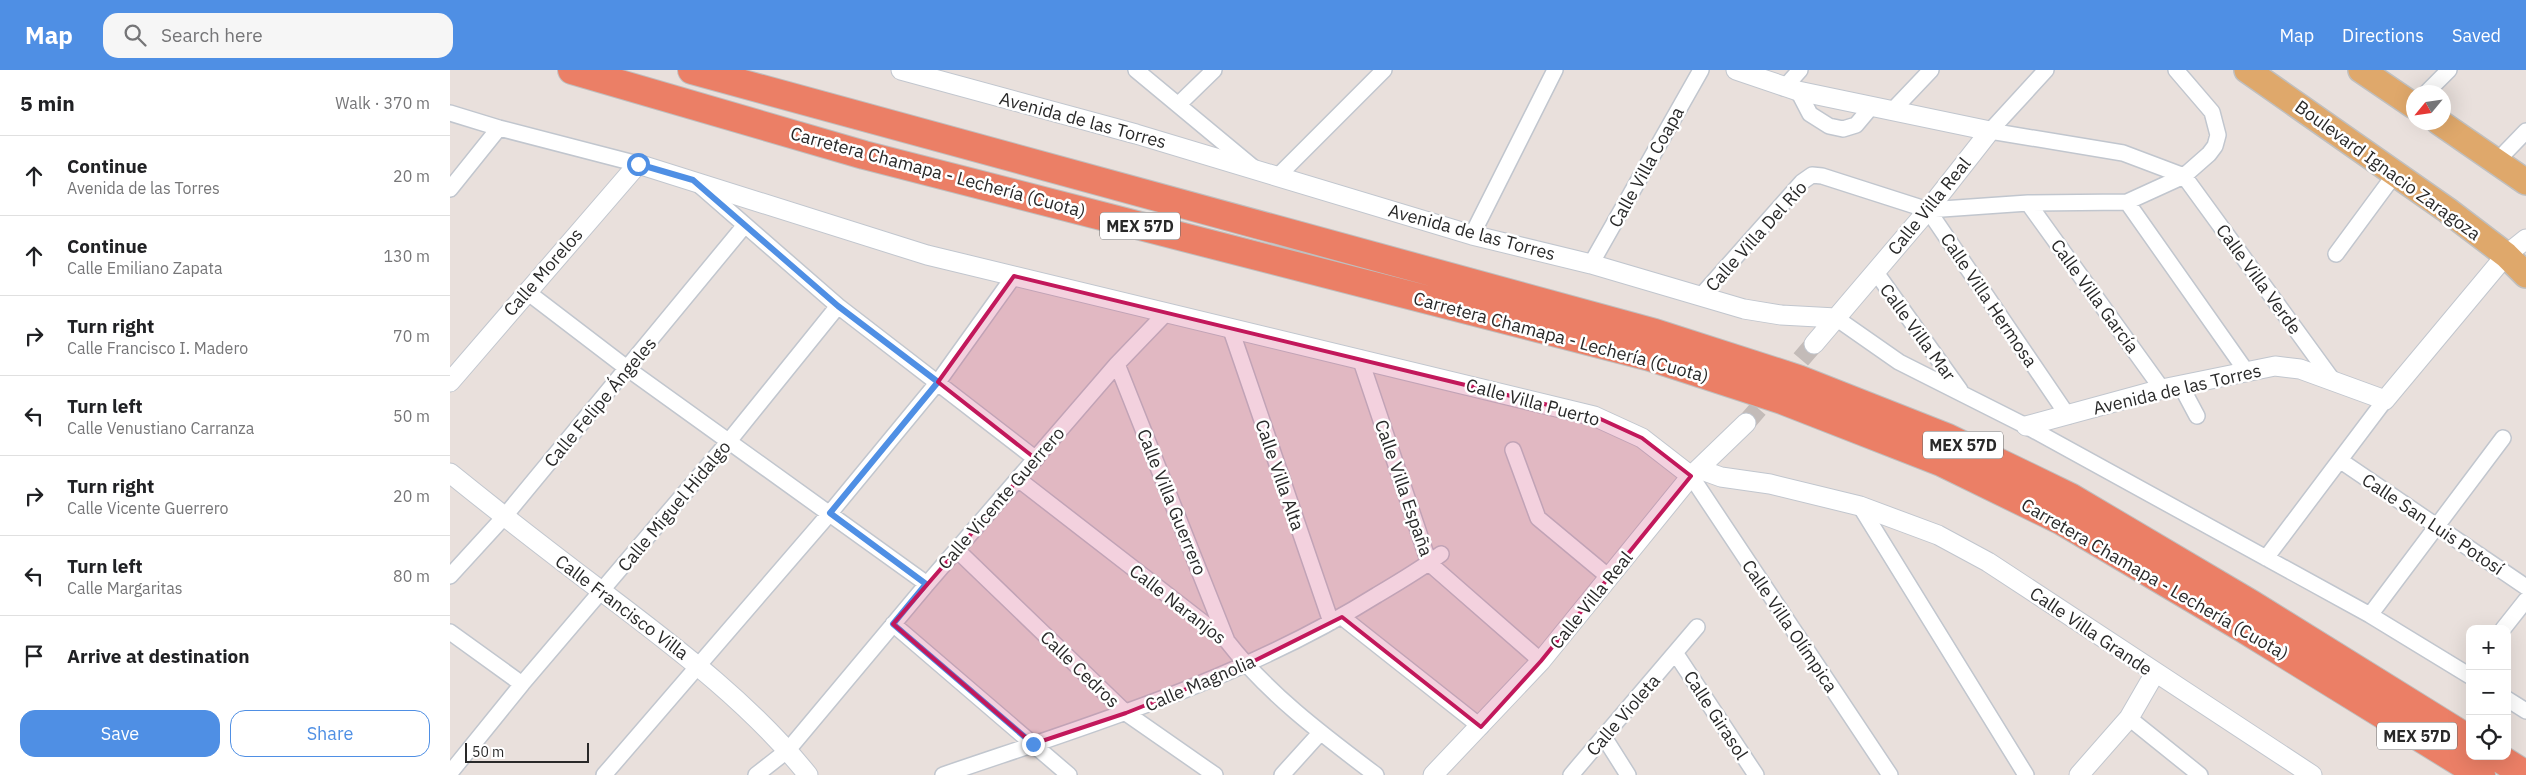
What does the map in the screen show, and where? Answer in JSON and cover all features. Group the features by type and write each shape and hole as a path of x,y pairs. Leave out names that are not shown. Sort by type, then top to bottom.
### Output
{"highway":[{"name":"Carretera Chamapa - Lechería (Cuota)","path":"572,70 864,155 1650,358 1782,400 1941,462 2062,521 2242,627 2481,775"},
{"name":"Carretera Chamapa - Lechería (Cuota)","path":"692,70 1655,333 1798,379 1948,438 2070,497 2251,604 2466,738"},
{"path":"2502,760 2526,775"}],"main road":[{"name":"Boulevard Ignacio Zaragoza","path":"2247,70 2506,255 2526,275"},
{"path":"2361,70 2406,101"},
{"path":"2451,130 2526,182"}],"street":[{"name":"Avenida de las Torres","path":"901,70 1136,134 1472,235 1591,264 1744,309 1781,315 1836,318"},
{"path":"933,70 950,84"},
{"path":"1136,70 1256,170"},
{"path":"1179,104 1214,70"},
{"path":"1278,177 1384,70"},
{"path":"1472,235 1555,70"},
{"name":"Calle Villa Coapa","path":"1591,264 1701,70"},
{"path":"1736,70 1791,89 1892,111 1990,131 2123,153 2184,176"},
{"path":"1791,89 1800,70"},
{"path":"1892,111 1931,70"},
{"name":"Calle Villa Real","path":"1814,344 1928,210 1990,131 2046,70"},
{"path":"1928,210 2028,203 2127,202 2184,176 2209,154 2215,146 2218,135 2212,112 2176,70"},
{"path":"2434,85 2449,70"},
{"path":"1791,89 1810,114 1829,126 1843,129 1856,125 1872,106"},
{"path":"450,113 693,180 927,255 1014,276 938,382 830,513 604,775"},
{"path":"450,189 499,128"},
{"path":"2497,161 2526,131"},
{"name":"Calle Morelos","path":"450,382 526,291 638,164"},
{"path":"2336,254 2395,174"},
{"name":"Calle Villa Del Río","path":"1700,297 1802,182 1812,175 1822,176 1928,210"},
{"name":"Calle Villa Verde","path":"2184,176 2334,382"},
{"path":"693,180 838,306 1036,459"},
{"path":"2127,202 2246,372"},
{"name":"Calle Villa García","path":"2028,203 2162,390"},
{"name":"Calle Villa Hermosa","path":"1928,210 2068,416"},
{"name":"Calle Felipe Ángeles","path":"450,576 504,517 745,225"},
{"path":"2266,558 2341,461 2385,400 2506,255 2526,238"},
{"name":"Calle Villa Mar","path":"1875,271 1961,392"},
{"name":"Calle Villa Puerto","path":"1014,276 1594,416 1642,438 1695,473"},
{"path":"526,291 628,369 926,584"},
{"name":"Calle Miguel Hidalgo","path":"450,773 522,684 729,441 838,306"},
{"name":"Calle Vicente Guerrero","path":"756,775 788,750 926,584 1117,364 1167,312"},
{"path":"1836,318 1898,362 2026,426 2370,614 2466,672"},
{"name":"Calle Villa Alta","path":"1230,327 1337,620"},
{"name":"Calle Villa España","path":"1360,358 1435,559 1542,661"},
{"name":"Calle Villa Guerrero","path":"1117,364 1228,641"},
{"name":"Avenida de las Torres","path":"2026,426 2162,390 2275,366 2300,369 2385,400"},
{"path":"2181,386 2197,416"},
{"name":"Calle Villa Real","path":"1433,775 1481,727 1542,661 1695,473 1746,423"},
{"path":"2370,614 2503,438"},
{"path":"1513,450 1538,518 1610,578"},
{"name":"Calle San Luis Potosí","path":"2341,461 2526,587"},
{"name":"Calle Francisco Villa","path":"450,473 504,517 698,664 788,750 808,775"},
{"name":"Calle Villa Grande","path":"1695,473 1770,484 1860,506 1938,535 1988,562 2312,775"},
{"name":"Calle Villa Olímpica","path":"1695,473 1890,775"},
{"name":"Calle Naranjos","path":"1018,479 1228,641 1246,665 1320,733 1376,775"},
{"path":"1860,506 2026,775"},
{"name":"Calle Cedros","path":"957,550 1126,713 1215,775"},
{"name":"Calle Magnolia","path":"948,774 1126,713 1246,665 1337,620 1435,559"},
{"path":"2506,625 2526,600"},
{"path":"1337,620 1481,727"},
{"path":"893,624 1069,775"},
{"name":"Calle Violeta","path":"1571,775 1676,654 1697,627"},
{"path":"450,632 522,684"},
{"name":"Calle Girasol","path":"1676,654 1756,775"},
{"path":"2079,775 2130,718 2155,673"},
{"path":"2511,702 2526,711"},
{"path":"2130,718 2200,775"},
{"path":"1282,775 1320,733"},
{"path":"1604,737 1628,775"}],"highlighted area":[{"path":"1014,276 1594,416 1642,438 1691,476 1541,661 1481,727 1342,617 1246,665 1126,713 1033,744 893,624 1036,459 938,382"}],"tunnel":[{"path":"1746,423 1814,344"}],"route":[{"path":"638,164 693,180 838,306 938,382 830,513 926,584 893,624 1033,744"}]}
